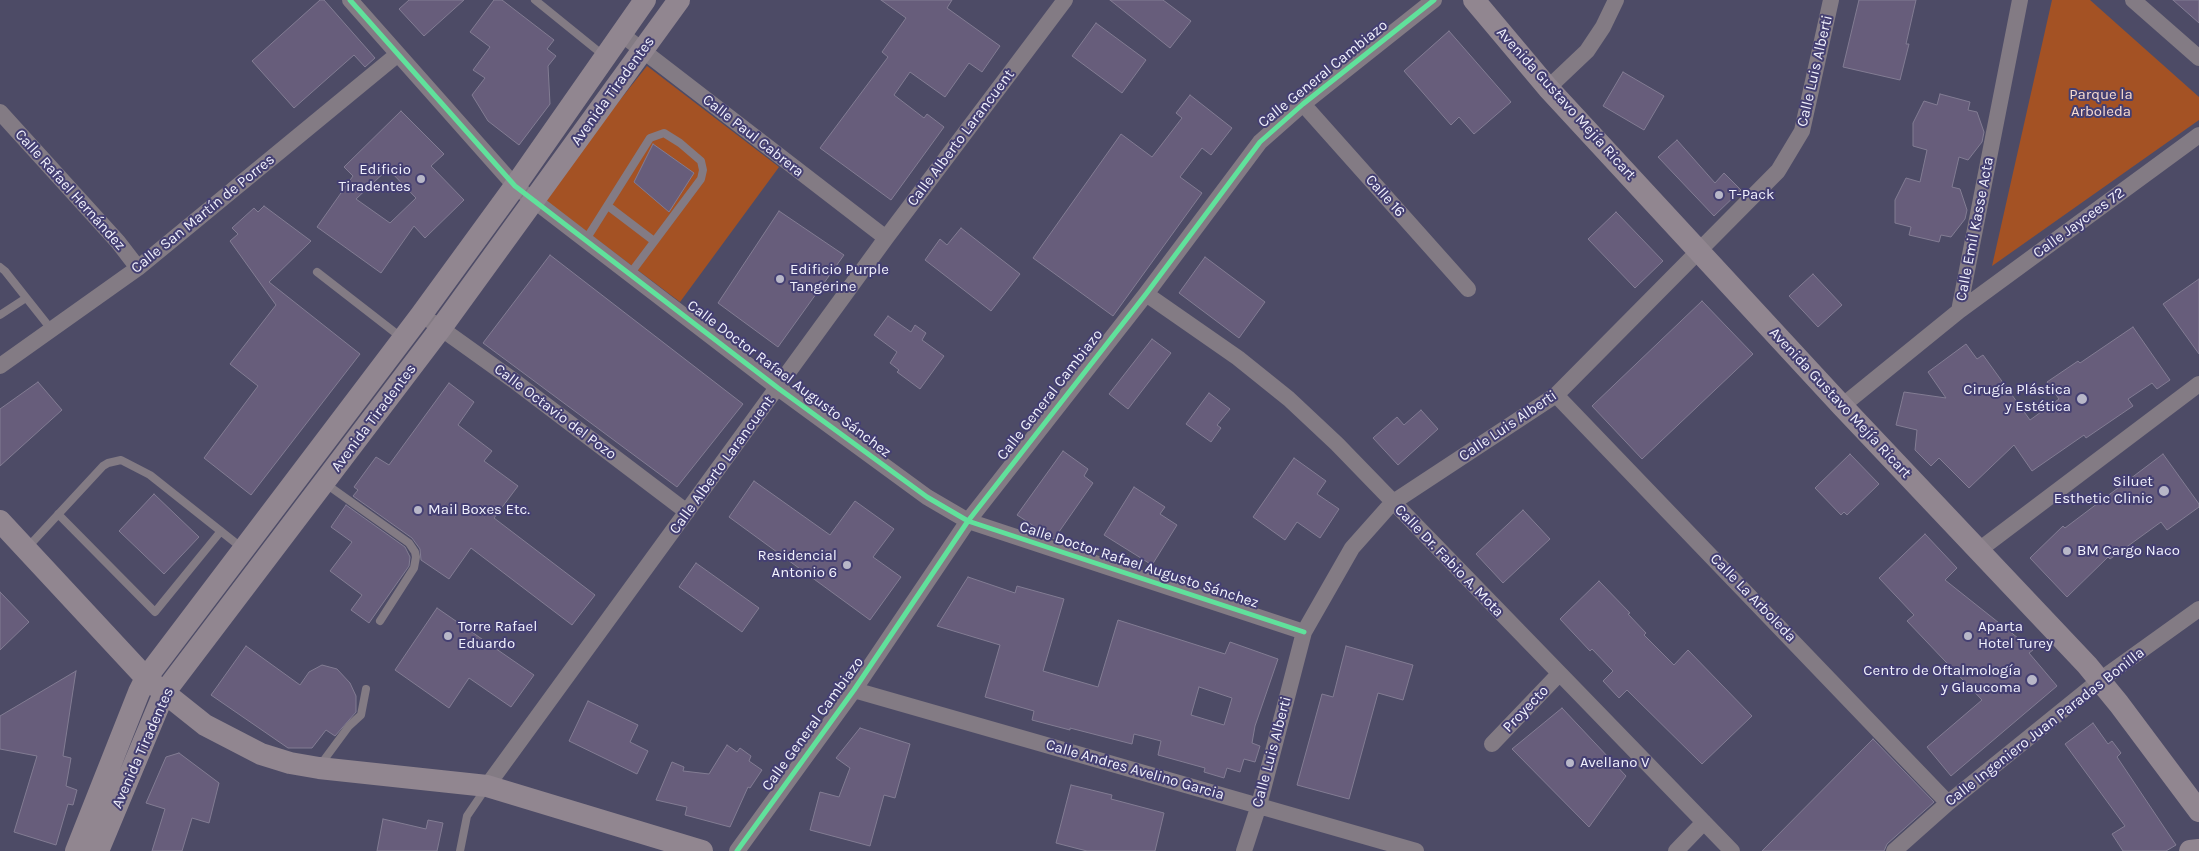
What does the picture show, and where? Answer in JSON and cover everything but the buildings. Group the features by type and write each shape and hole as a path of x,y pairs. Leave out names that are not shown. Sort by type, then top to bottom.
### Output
{"main road":[{"name":"Avenida Tiradentes","path":"76,851 146,678 422,315 645,0"},
{"name":"Avenida Tiradentes","path":"98,851 164,693 442,328 679,0"},
{"name":"Avenida Gustavo Mejía Ricart","path":"1474,0 1548,88 1842,406 2100,680 2199,811"},
{"path":"0,522 146,678 205,725 261,754 290,763 319,768 487,786 674,847 702,851"},
{"path":"2190,851 2199,850"}],"street":[{"name":"Calle Doctor Rafael Augusto Sánchez","path":"350,0 515,186 778,388 927,497 968,521 1304,632"},
{"name":"Calle Alberto Larancuent","path":"487,786 886,238 1065,0"},
{"name":"Calle General Cambiazo","path":"737,851 854,690 968,521 1146,294 1260,142 1303,104 1434,0"},
{"path":"1548,88 1587,51 1603,27 1616,0"},
{"name":"Calle Luis Alberti","path":"1244,851 1259,805 1304,632 1352,548 1392,503 1556,394 1778,171 1802,131 1831,0"},
{"name":"Calle Emil Kasse Acta","path":"1842,406 1959,310 2020,0"},
{"path":"2133,0 2199,58"},
{"name":"Calle Paul Cabrera","path":"620,33 886,238"},
{"name":"Calle San Martín de Porres","path":"0,366 138,268 398,54"},
{"name":"Calle 16","path":"1303,104 1468,289"},
{"name":"Calle Rafael Hernández","path":"0,112 118,242 138,268"},
{"name":"Calle Jaycees 72","path":"1959,310 2199,135"},
{"name":"Calle Dr. Fabio A. Mota","path":"1146,294 1238,358 1289,399 1337,444 1392,503 1732,851"},
{"name":"Calle Octavio del Pozo","path":"422,315 687,512"},
{"path":"1979,550 2199,384"},
{"name":"Calle La Arboleda","path":"1556,394 1948,803"},
{"name":"Calle Ingeniero Juan Paradas Bonilla","path":"1894,851 1948,803 2100,680 2199,609"},
{"name":"Proyecto","path":"1492,744 1559,674"},
{"name":"Calle Andres Avelino Garcia","path":"854,690 1416,851"},
{"path":"1676,851 1704,822"}],"lane":[{"path":"535,0 604,57"},
{"path":"585,241 650,138 664,133 680,143 701,161 703,170 701,179 630,275"},
{"path":"608,206 654,241"},
{"path":"0,268 5,271 51,329"},
{"path":"317,272 403,339"},
{"path":"0,315 26,298"},
{"path":"26,549 103,466 121,460 150,475 244,550"},
{"path":"324,482 409,543 415,552 414,568 380,621"},
{"path":"58,514 155,612 221,531"},
{"path":"319,768 349,726 361,715 366,689"},
{"path":"460,851 468,816 487,786"}],"green space":[{"name":"Parque la Arboleda","path":"2052,0 2090,0 2199,97 2199,120 1992,266"},
{"path":"647,66 779,167 680,302 542,198"}],"cycle path":[{"path":"350,0 515,186 778,388 927,497 968,521 1304,632"},
{"path":"737,851 854,690 968,521 1146,294 1260,142 1303,104 1434,0"}],"place":[{"name":"Edificio Tiradentes","path":"421,179"},
{"name":"T-Pack","path":"1719,195"},
{"name":"Edificio Purple Tangerine","path":"780,279"},
{"name":"Cirugía Plástica y Estética","path":"2082,399"},
{"name":"Siluet Esthetic Clinic","path":"2164,491"},
{"name":"Mail Boxes Etc.","path":"418,510"},
{"name":"BM Cargo Naco","path":"2067,551"},
{"name":"Residencial Antonio 6","path":"847,565"},
{"name":"Torre Rafael Eduardo","path":"448,636"},
{"name":"Aparta Hotel Turey","path":"1968,636"},
{"name":"Centro de Oftalmología y Glaucoma","path":"2032,680"},
{"name":"Avellano V","path":"1570,763"}]}
